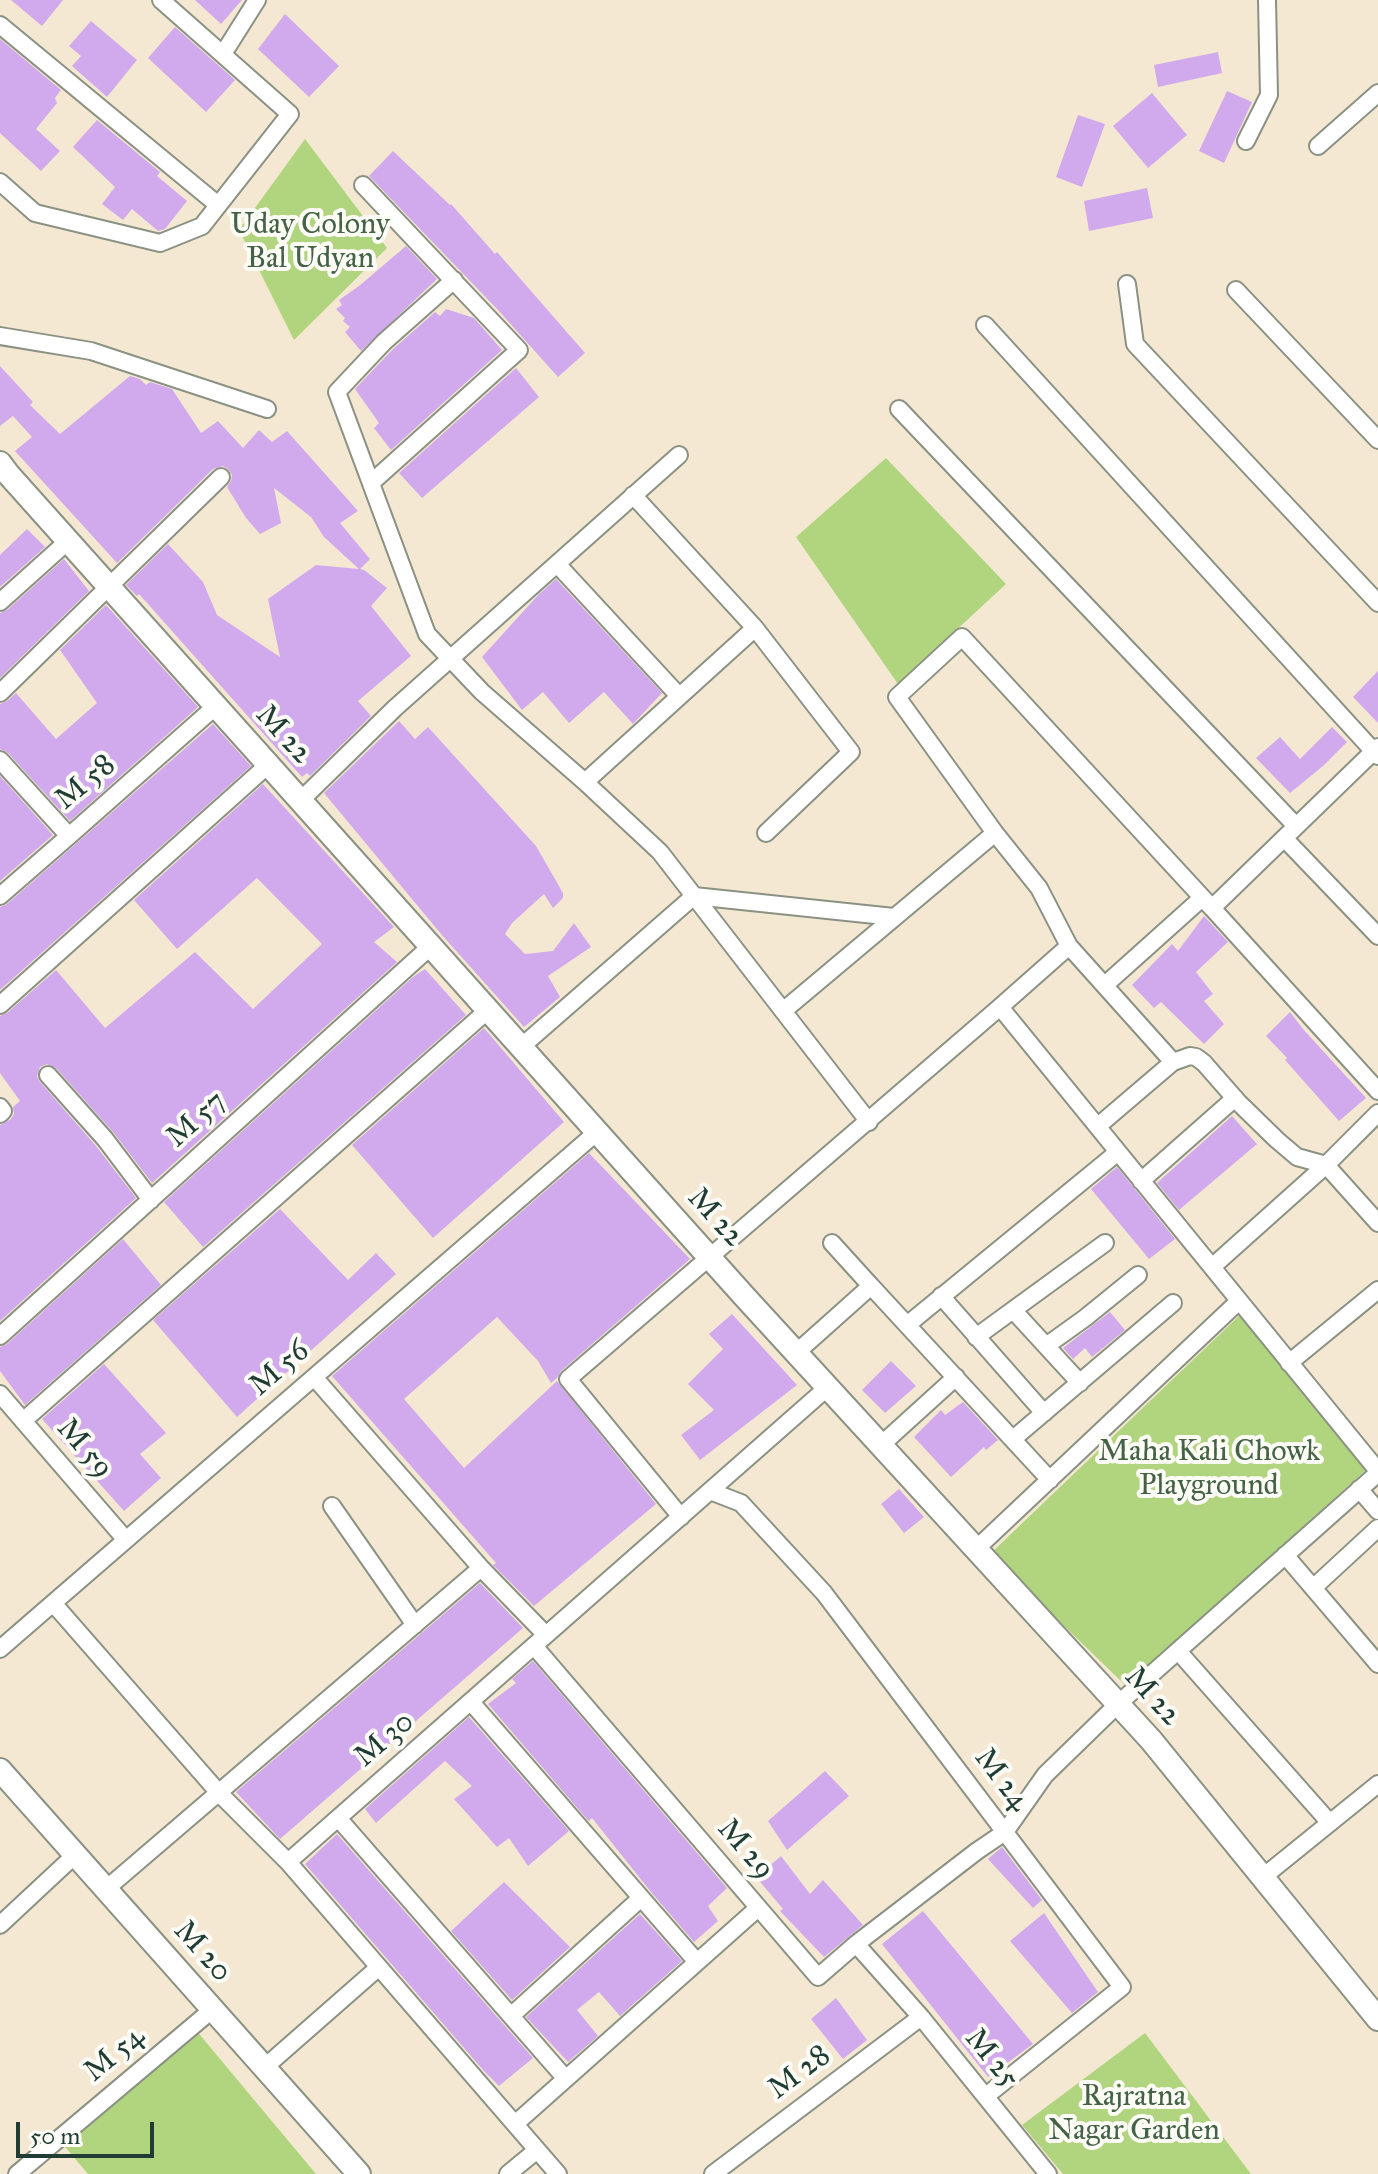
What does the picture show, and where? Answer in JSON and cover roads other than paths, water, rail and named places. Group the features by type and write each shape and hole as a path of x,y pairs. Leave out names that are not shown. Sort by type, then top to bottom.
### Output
{"street":[{"path":"0,182 35,213 160,243 202,226 290,114 161,0"},
{"path":"223,54 257,0"},
{"path":"1246,141 1269,95 1267,0"},
{"path":"0,25 218,205"},
{"path":"1318,146 1378,93"},
{"path":"363,185 519,350 371,483"},
{"path":"454,280 384,342 337,392 427,634 482,692 660,852 869,1122"},
{"path":"1127,284 1135,344 1378,603"},
{"path":"1236,290 1378,440"},
{"path":"985,325 1376,751 1290,832 1105,985"},
{"path":"0,336 91,351 267,409"},
{"path":"899,409 1290,832 1378,936"},
{"path":"301,800 395,708 679,455"},
{"name":"M 22","path":"0,463 796,1353 1151,1740 1378,2019"},
{"path":"0,693 221,477"},
{"path":"633,495 755,628 851,752 766,833"},
{"path":"0,602 68,541"},
{"path":"557,564 679,696"},
{"path":"585,782 755,628"},
{"path":"1173,1062 1069,946 1039,888 995,833 897,697 962,637 1378,1091"},
{"name":"M 58","path":"0,760 69,836 216,706"},
{"path":"0,1005 269,764"},
{"path":"0,787 14,776"},
{"path":"783,1011 995,833"},
{"path":"0,896 69,836"},
{"path":"521,1047 694,896 894,917"},
{"name":"M 57","path":"0,1336 431,946"},
{"path":"681,1517 568,1379 1069,946"},
{"path":"921,2017 856,1944 1005,1832 1045,1775 1118,1704 1378,1472 1000,1007"},
{"path":"23,1421 488,1010"},
{"path":"1098,1126 1173,1062 1196,1057 1297,1157 1326,1165 1378,1223"},
{"path":"48,1075 105,1139 151,1200"},
{"path":"1141,1181 1235,1098"},
{"path":"0,1107 3,1111 0,1114"},
{"path":"1212,1267 1326,1165 1378,1113"},
{"name":"M 56","path":"0,1649 597,1132"},
{"path":"907,1325 1118,1152"},
{"path":"832,1243 1050,1480"},
{"path":"976,1337 1105,1243"},
{"path":"1046,1346 1138,1275"},
{"path":"796,1353 871,1286"},
{"path":"1289,1363 1378,1290"},
{"path":"941,1296 1044,1413"},
{"path":"976,1549 1239,1301"},
{"path":"1013,1439 1173,1303"},
{"path":"1013,1310 1080,1383"},
{"name":"M 29","path":"314,1377 481,1568 758,1908 818,1977 856,1944"},
{"path":"881,1445 956,1377"},
{"name":"M 30","path":"288,1862 828,1387"},
{"name":"M 59","path":"0,1394 126,1540"},
{"path":"1359,1489 1378,1511"},
{"name":"M 24","path":"710,1491 741,1503 824,1593 1122,1987 986,2096"},
{"path":"332,1506 415,1625"},
{"path":"1313,1588 1378,1528"},
{"path":"1285,1555 1378,1664"},
{"path":"106,1889 481,1568"},
{"path":"53,1603 219,1793 288,1862 558,2174"},
{"path":"1178,1651 1330,1823"},
{"path":"471,1702 697,1962"},
{"name":"M 20","path":"0,1770 359,2174"},
{"path":"1263,1877 1378,1784"},
{"path":"338,1818 566,2079"},
{"path":"0,1925 75,1855"},
{"path":"512,2015 641,1898"},
{"path":"515,2124 758,1908"},
{"path":"265,2067 379,1967"},
{"name":"M 54","path":"17,2174 213,2009"},
{"name":"M 25","path":"921,2017 1048,2174"},
{"name":"M 28","path":"713,2174 921,2017"},
{"path":"508,2174 537,2150"}],"park label":[{"name":"Uday Colony Bal Udyan","path":"310,243"},
{"name":"Maha Kali Chowk Playground","path":"1209,1470"},
{"name":"Rajratna Nagar Garden","path":"1134,2115"}]}
